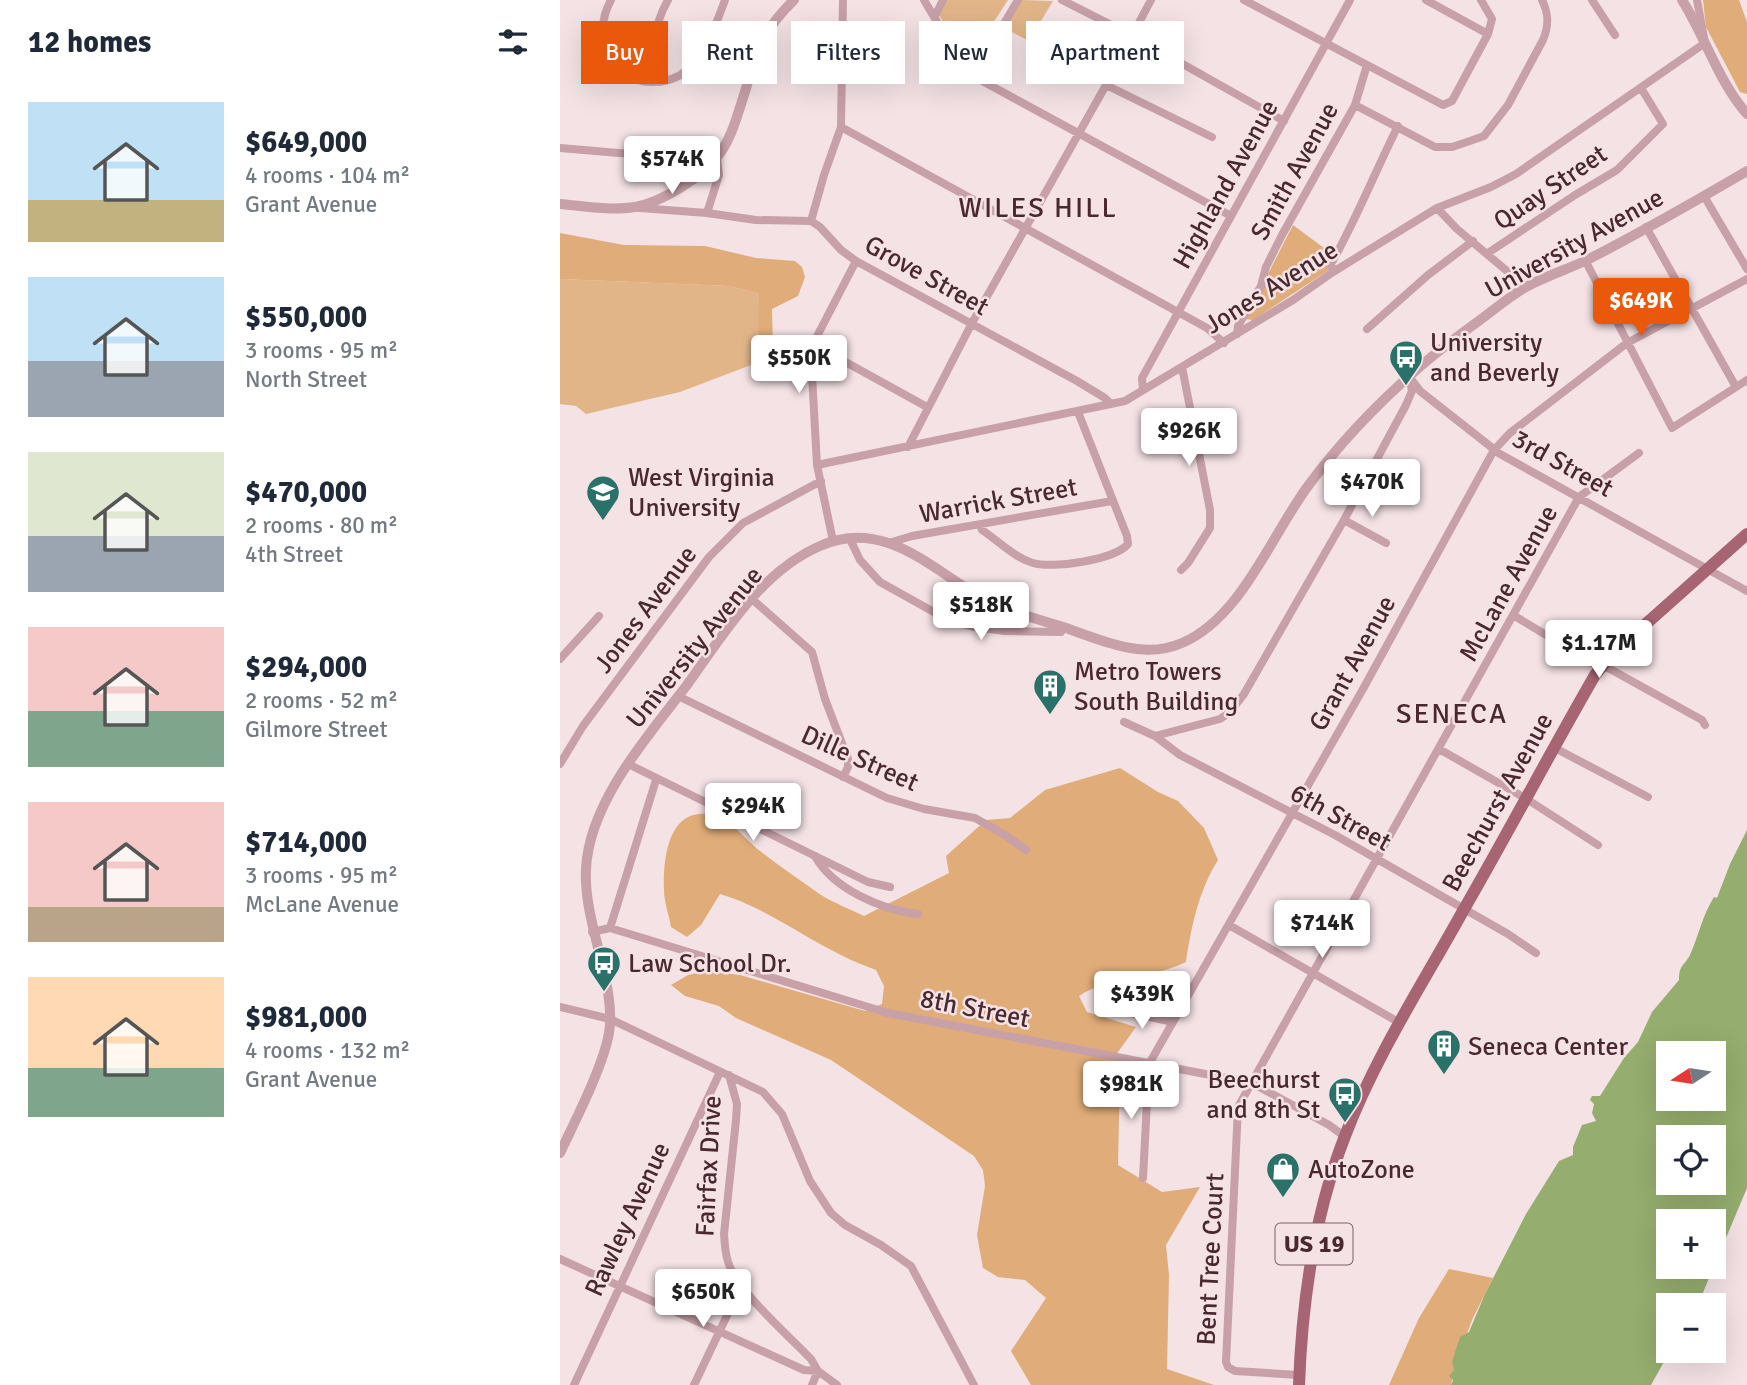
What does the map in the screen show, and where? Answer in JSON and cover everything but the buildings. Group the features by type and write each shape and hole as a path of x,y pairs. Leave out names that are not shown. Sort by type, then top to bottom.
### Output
{"main road":[{"name":"Beechurst Avenue","path":"1344,1136 1400,1023 1553,747 1602,666 1747,534"},
{"name":"US 19","path":"1299,1380 1309,1274 1326,1194 1344,1136"}],"street":[{"path":"603,21 611,0"},
{"path":"658,21 668,0"},
{"path":"668,80 675,79 688,69 717,25 725,0"},
{"path":"634,207 668,195 717,158 742,102 761,43 776,18 794,0"},
{"path":"560,204 600,208 634,207 756,220 811,221 841,127 843,0"},
{"path":"924,0 938,21"},
{"path":"935,16 943,0"},
{"path":"1006,21 1018,0"},
{"path":"1062,0 1103,21"},
{"path":"1139,21 1150,0"},
{"path":"1244,0 1443,105 1452,101 1488,34 1492,19 1481,0"},
{"name":"Highland Avenue","path":"1143,390 1142,378 1350,0"},
{"path":"1426,0 1488,34"},
{"path":"1355,105 1435,147 1452,147 1484,136 1508,105 1547,31 1548,12 1542,0"},
{"path":"1592,0 1615,35"},
{"path":"1682,0 1747,114"},
{"path":"1697,0 1705,43"},
{"name":"Jones Avenue","path":"817,466 1125,401 1224,343 1437,208 1516,174 1705,43"},
{"path":"1184,65 1284,121"},
{"name":"Smith Avenue","path":"1237,334 1238,326 1261,286 1266,267 1282,235 1355,105 1367,65"},
{"path":"987,84 1231,216"},
{"path":"908,447 1024,227 1106,85 1212,137"},
{"name":"Quay Street","path":"1488,253 1618,170 1663,124 1642,88"},
{"path":"1333,272 1331,264 1398,126"},
{"path":"841,127 1179,312 1207,328 1224,343"},
{"path":"560,148 717,158"},
{"path":"707,213 719,175 717,158"},
{"name":"University Avenue","path":"560,1153 609,1033 610,1019 592,932 586,869 589,843 598,818 628,764 752,599 770,581 801,556 833,541 872,539 892,542 995,604 1063,627 1142,650 1164,649 1184,643 1205,631 1234,600 1305,490 1350,432 1409,376 1526,287 1585,260 1746,174"},
{"path":"1704,196 1747,269"},
{"path":"1437,208 1526,287"},
{"name":"Grove Street","path":"811,221 856,261 1077,381 1111,404"},
{"path":"1646,227 1736,387"},
{"name":"Quay Street","path":"1367,329 1428,275 1473,241"},
{"path":"1585,260 1672,428 1747,380"},
{"path":"833,541 817,466 811,357 813,344 856,261"},
{"name":"Grant Avenue","path":"1143,1178 1149,1064 1363,689 1494,450 1510,433 1627,343 1747,279"},
{"path":"813,344 927,407"},
{"path":"1181,570 1210,528 1208,490 1182,367"},
{"path":"1155,736 1220,719 1230,712 1244,694 1344,520 1412,391 1409,376"},
{"name":"3rd Street","path":"1409,376 1420,391 1494,450 1747,591"},
{"path":"980,524 982,530 1031,563 1076,563 1114,553 1128,544 1078,412"},
{"name":"McLane Avenue","path":"1252,1083 1579,497 1639,453"},
{"name":"Jones Avenue","path":"560,764 583,726 620,675 730,533 743,523 821,481"},
{"name":"Warrick Street","path":"892,542 900,538 1112,500"},
{"path":"1344,520 1386,543"},
{"path":"850,539 860,560 880,582 950,621 975,627 1055,634 1061,632 1063,627"},
{"path":"752,599 812,652 825,699 848,759 848,767 843,777"},
{"path":"1513,615 1592,663 1611,669 1702,720 1705,726"},
{"path":"560,659 599,616"},
{"name":"Dille Street","path":"678,696 898,803 975,818 1026,850"},
{"name":"6th Street","path":"1124,722 1155,736 1180,755 1464,909 1536,953"},
{"path":"1553,747 1648,797"},
{"path":"1439,749 1525,798 1598,845"},
{"path":"628,764 867,882 890,887"},
{"path":"610,928 656,780"},
{"path":"815,856 820,865 862,897 890,909 918,914"},
{"path":"1229,925 1400,1023"},
{"name":"8th Street","path":"592,932 610,928 887,1013 1252,1083 1344,1136"},
{"path":"560,1007 610,1019 763,1092 773,1101 790,1131 810,1181 831,1213 845,1225 911,1266 974,1385"},
{"path":"1117,1010 1173,1022"},
{"name":"Rawley Avenue","path":"574,1385 724,1074"},
{"name":"Fairfax Drive","path":"724,1074 737,1104 726,1217 725,1251 730,1268 741,1286 811,1359 818,1371 837,1385"},
{"name":"Bent Tree Court","path":"1252,1083 1238,1107 1226,1362 1228,1367 1235,1371 1299,1380"},
{"path":"560,1258 804,1370 818,1371 812,1385"},
{"path":"694,1385 741,1286"}],"shaded area":[{"path":"946,0 1008,0 994,21 942,21 939,15"},
{"path":"1021,0 1053,1 1041,21 1026,21 1026,39 1012,32 1012,21 1008,21"},
{"path":"1703,0 1739,0 1747,22 1747,94 1740,92 1706,27"},
{"path":"1293,225 1332,254 1329,270 1253,320 1245,319"},
{"path":"560,233 624,245 705,246 756,258 795,261 802,267 805,277 798,296 772,309 773,350 766,368 759,362 758,353 759,294 730,286 560,279"},
{"path":"560,279 730,286 759,294 759,362 680,392 586,414 576,406 560,404"},
{"path":"1120,768 1178,801 1204,828 1218,860 1197,909 1186,962 1159,972 1104,984 1079,996 1087,1012 1136,1027 1113,1059 1120,1075 1118,1165 1162,1192 1200,1187 1166,1245 1169,1275 1167,1369 1214,1385 1031,1385 1011,1351 1046,1298 1025,1280 998,1277 983,1268 977,1235 985,1186 983,1170 974,1156 831,1060 736,1018 719,1006 685,996 671,985 688,975 705,971 740,975 865,1011 882,1004 884,986 876,970 845,957 752,906 720,894 701,925 687,937 671,927 664,895 667,852 676,828 694,815 708,814 722,819 767,857 821,895 864,916 949,873 946,856 986,820 1010,818 1045,790"},
{"path":"1747,830 1747,1188 1726,1238 1726,1209 1656,1209 1656,1279 1709,1279 1703,1293 1656,1293 1656,1363 1663,1363 1651,1385 1451,1385 1453,1380 1449,1376 1454,1370 1452,1362 1460,1337 1469,1332 1485,1294 1526,1214 1559,1161 1573,1155 1573,1147 1582,1125 1596,1121 1592,1113 1592,1096 1600,1096 1624,1058 1638,1042 1652,1012 1679,980 1681,968 1690,955 1710,904 1714,897 1717,898"},
{"path":"1449,1269 1493,1278 1472,1320 1451,1385 1389,1385 1419,1318"}],"place":[{"name":"University and Beverly","path":"1406,387"},
{"name":"West Virginia University","path":"603,522"},
{"name":"Metro Towers South Building","path":"1050,716"},
{"name":"Law School Dr.","path":"604,993"},
{"name":"Seneca Center","path":"1444,1076"},
{"name":"Beechurst and 8th St","path":"1345,1124"},
{"name":"AutoZone","path":"1283,1199"}],"district":[{"name":"WILES HILL","path":"1038,207"},
{"name":"SENECA","path":"1452,713"}]}
